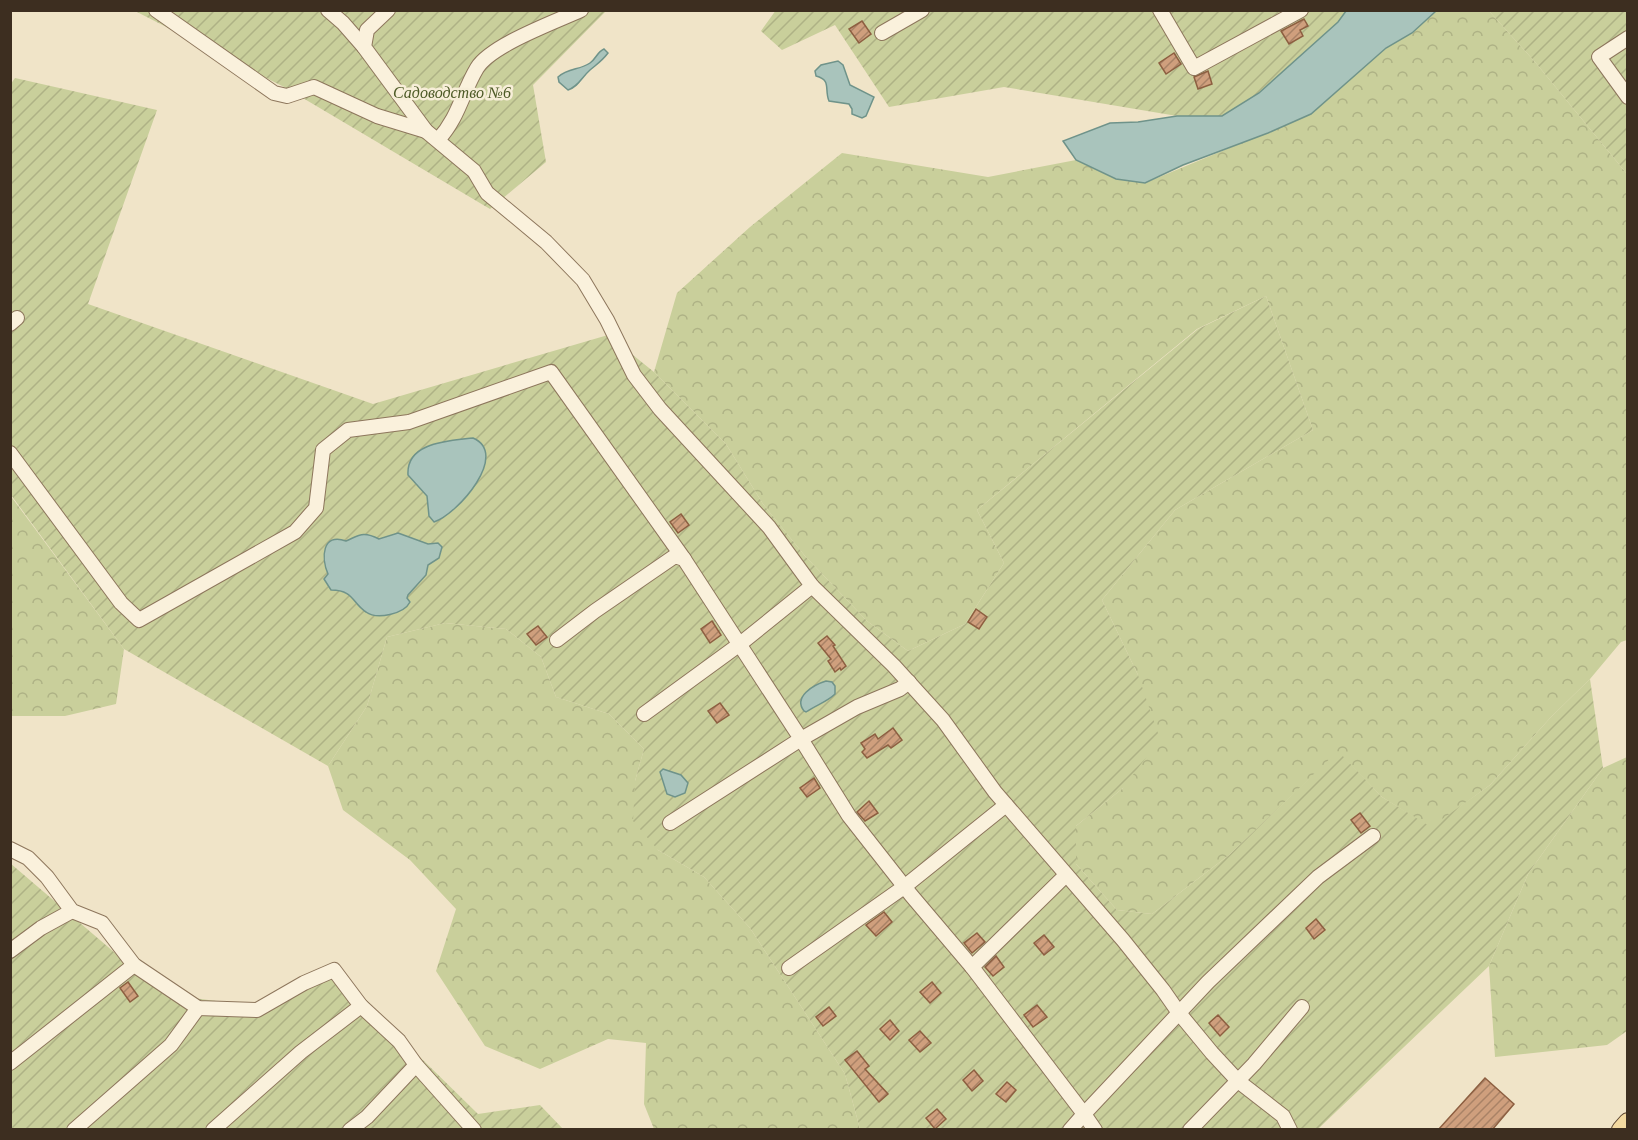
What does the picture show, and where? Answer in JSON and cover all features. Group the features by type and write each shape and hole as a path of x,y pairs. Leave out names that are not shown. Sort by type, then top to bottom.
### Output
{"main road":[{"path":"1621,1130 1628,1122"}],"lane":[{"path":"156,10 274,93 287,96 314,87 377,116 426,131"},
{"path":"328,10 364,46 426,131 474,171 487,193 546,242 583,280 607,320 634,375 660,409 769,527 812,586 909,682 943,720 1006,805 1123,940 1164,990 1179,1013 1238,1081 1284,1116 1290,1130"},
{"path":"364,46 367,30 388,10"},
{"path":"438,140 450,128 478,66 498,49 581,10"},
{"path":"882,33 922,10"},
{"path":"1160,10 1194,68 1302,10"},
{"path":"1628,38 1599,57 1628,97"},
{"path":"10,453 122,603 139,620 295,532 316,508 323,450 348,430 409,422 551,372 684,558 849,816 904,887 972,967 1095,1130"},
{"path":"557,640 675,556 684,558"},
{"path":"644,714 740,644 812,586"},
{"path":"670,823 801,739 857,707 900,689 909,682"},
{"path":"789,968 904,887 1006,805"},
{"path":"1070,1130 1208,982 1318,877 1373,836"},
{"path":"10,849 27,858 46,877 72,911 102,923 134,965 198,1008 257,1010 304,983 334,970 361,1006 399,1041 416,1065 474,1130"},
{"path":"972,967 1066,875"},
{"path":"10,951 41,928 72,911"},
{"path":"10,1063 134,965"},
{"path":"213,1130 302,1052 361,1006"},
{"path":"1190,1130 1238,1081 1302,1007"},
{"path":"74,1130 171,1045 198,1008"},
{"path":"350,1130 366,1117 416,1065"}],"green space":[{"path":"776,10 1346,11 1338,22 1259,93 1222,116 1177,116 1004,87 889,107 835,25 782,50 761,31"},
{"name":"Садоводство №6","path":"135,11 606,11 533,85 546,162 490,209 286,88"},
{"path":"1436,11 1489,11 1535,62 1627,174 1627,640 1621,642 1590,679 1551,717 1490,785 1431,828 1382,797 1338,752 1229,855 1152,914 1117,910 1076,864 1076,826 1123,788 1138,675 1102,600 1175,510 1313,430 1266,296 1197,329 977,510 1004,563 965,624 908,651 867,621 805,556 763,504 726,444 654,372 677,293 750,227 842,153 988,177 1076,160 1116,179 1145,183 1311,114 1386,48 1412,33"},
{"path":"1489,11 1627,11 1627,174 1535,62"},
{"path":"15,78 157,110 88,304 373,404 608,335 654,372 726,444 763,504 805,556 867,621 908,651 965,624 1004,563 977,510 1198,329 1266,296 1313,430 1175,510 1102,600 1138,675 1160,739 1123,788 1076,826 1076,864 1117,910 1152,914 1229,855 1338,751 1382,797 1431,827 1490,785 1551,717 1590,679 1603,768 1528,874 1489,966 1318,1129 860,1129 845,1074 750,928 704,877 658,850 633,821 635,781 644,749 609,714 556,697 541,657 506,629 445,623 387,637 367,706 328,766 124,649 11,495 10,85"},
{"path":"10,495 124,649 116,704 65,716 11,716"},
{"path":"445,623 506,629 541,657 556,697 609,714 644,749 635,781 658,850 704,877 750,928 845,1074 860,1129 654,1129 644,1104 646,1043 608,1039 540,1069 485,1046 436,971 456,909 410,860 343,810 328,766 367,706 387,637"},
{"path":"1627,757 1627,1031 1607,1045 1495,1057 1489,966 1528,874 1603,768"},
{"path":"10,863 163,994 254,1006 328,967 478,1114 540,1105 563,1129 11,1129"}],"water":[{"path":"1346,11 1436,11 1412,33 1386,48 1311,114 1183,165 1145,183 1116,179 1076,160 1063,141 1110,123 1138,122 1177,116 1222,116 1259,93 1338,22"},
{"path":"604,49 608,53 575,86 568,90 559,82 558,77 562,74 590,63"},
{"path":"838,61 843,65 850,85 874,97 866,116 862,118 852,114 849,104 829,101 826,83 816,76 815,71 821,65"},
{"path":"473,438 483,446 486,457 483,470 467,496 444,517 434,522 429,516 427,496 408,475 409,464 414,456 431,445"},
{"path":"398,533 428,544 438,543 442,547 439,558 428,565 426,575 408,595 410,602 407,606 396,613 377,616 366,612 344,592 331,590 324,579 328,574 324,554 328,543 338,539 346,541 362,535 379,539"},
{"path":"826,681 832,682 835,686 835,694 806,712 804,711 801,706 803,696 816,685"},
{"path":"663,769 681,775 688,783 685,793 675,797 667,794 660,772"}],"building":[{"path":"1304,19 1308,26 1300,30 1303,36 1289,44 1281,31"},
{"path":"862,21 871,34 859,43 849,29"},
{"path":"1174,53 1181,64 1166,74 1159,63"},
{"path":"1208,71 1212,84 1198,89 1194,77"},
{"path":"681,514 689,525 678,533 670,522"},
{"path":"976,609 987,617 979,629 968,622"},
{"path":"712,621 721,635 710,643 701,629"},
{"path":"538,626 547,637 536,645 527,634"},
{"path":"827,636 835,645 833,646 846,666 835,672 828,661 831,659 818,643"},
{"path":"720,703 729,715 717,723 708,711"},
{"path":"893,728 902,740 891,748 888,745 867,758 862,752 865,749 861,743 875,734 878,739"},
{"path":"814,778 820,788 807,797 800,788"},
{"path":"869,801 878,813 865,821 857,812"},
{"path":"1360,813 1370,826 1361,833 1351,820"},
{"path":"884,912 892,922 876,936 866,925"},
{"path":"1316,919 1325,930 1314,939 1306,928"},
{"path":"977,933 985,942 972,953 964,943"},
{"path":"1044,935 1054,947 1044,955 1034,943"},
{"path":"996,956 1004,967 993,976 985,967"},
{"path":"128,982 138,996 130,1002 120,988"},
{"path":"932,982 941,993 930,1003 920,992"},
{"path":"1037,1005 1047,1017 1033,1027 1024,1015"},
{"path":"829,1007 836,1016 823,1026 816,1017"},
{"path":"1218,1015 1229,1027 1220,1036 1209,1023"},
{"path":"890,1020 899,1031 890,1040 880,1029"},
{"path":"920,1031 931,1043 920,1052 909,1040"},
{"path":"857,1051 869,1066 865,1069 888,1094 879,1102 845,1060"},
{"path":"974,1070 983,1081 972,1091 963,1080"},
{"path":"1485,1078 1514,1104 1492,1130 1438,1130"},
{"path":"1007,1082 1016,1090 1006,1102 996,1094"},
{"path":"937,1109 946,1119 935,1129 926,1118"}]}
